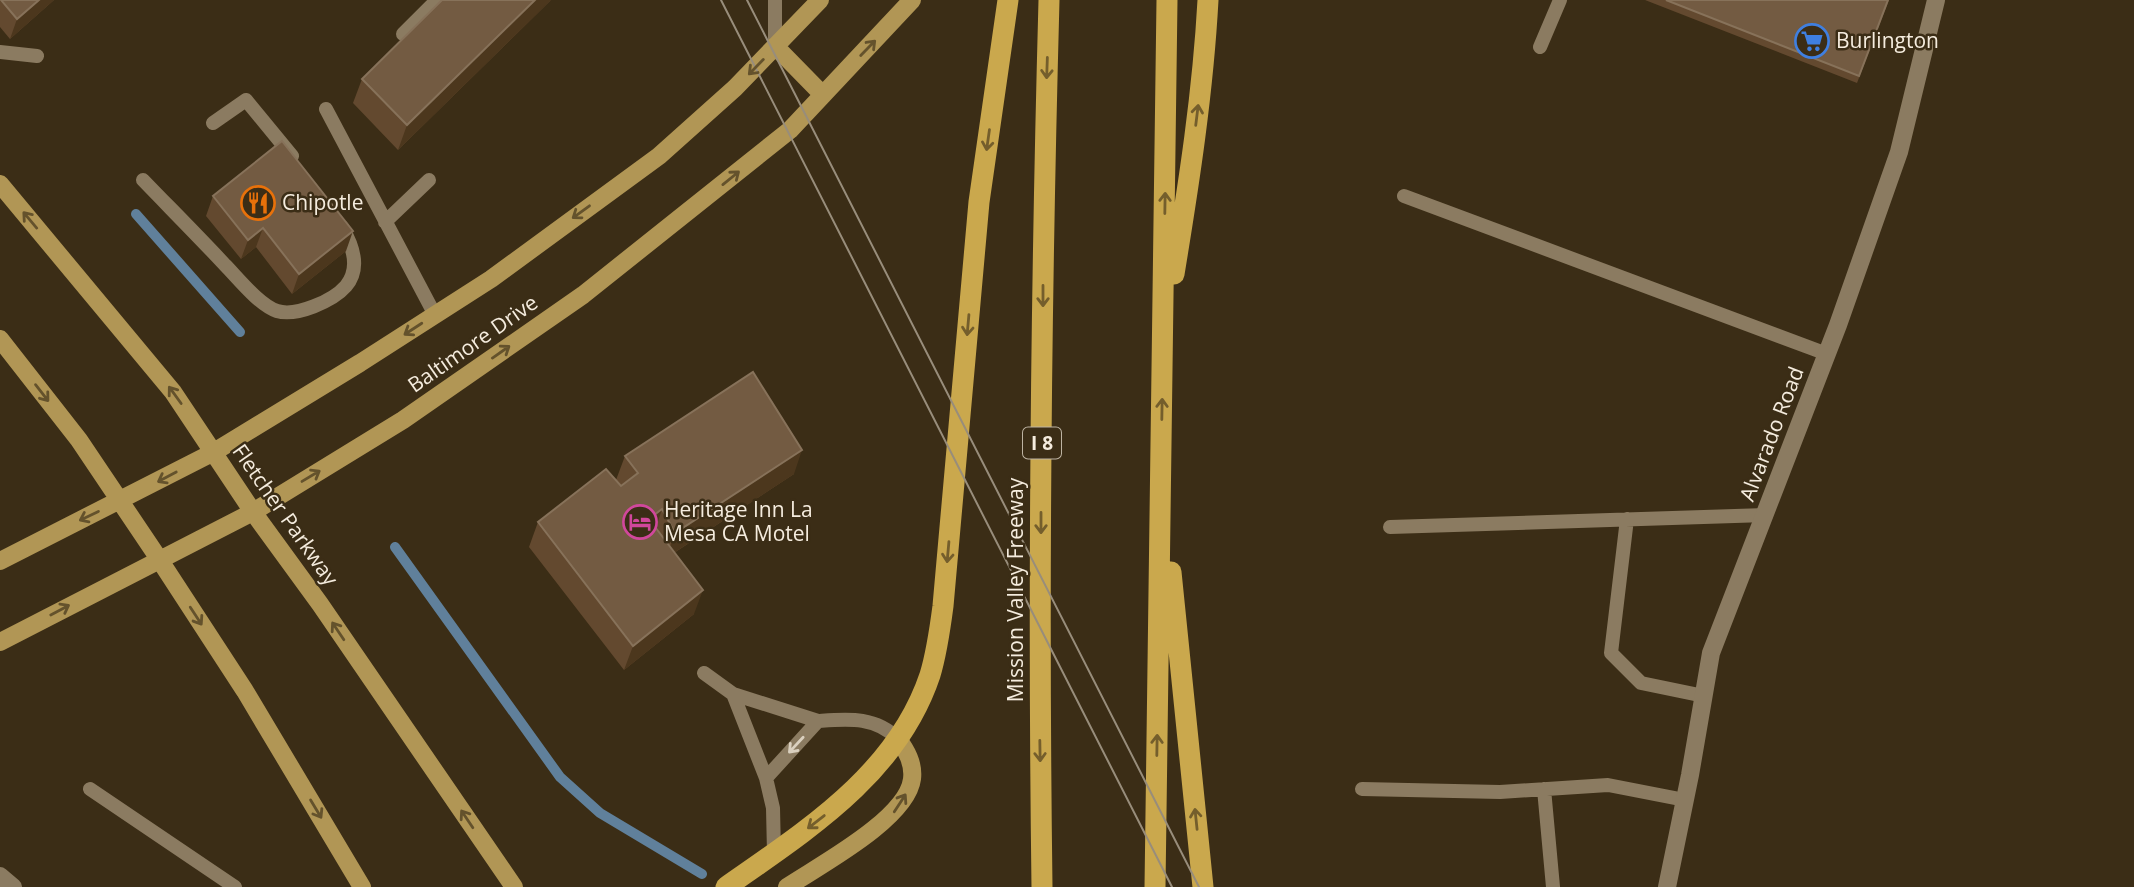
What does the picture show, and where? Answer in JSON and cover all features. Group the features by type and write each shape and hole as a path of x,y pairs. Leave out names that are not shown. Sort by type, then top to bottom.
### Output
{"highway":[{"path":"726,887 845,798 872,773 898,739 926,684 939,639 979,202 1008,0"},
{"name":"Mission Valley Freeway","path":"1042,887 1040,721 1043,236 1049,0"},
{"path":"1155,887 1167,0"},
{"path":"1163,345 1189,183 1206,41 1208,0"},
{"path":"1161,472 1203,887"}],"main road":[{"name":"Baltimore Drive","path":"0,561 214,452 491,279 659,156 735,88 820,0"},
{"name":"Baltimore Drive","path":"0,642 253,512 403,421 583,295 790,130 912,0"},
{"path":"775,47 823,95"},
{"name":"Fletcher Parkway","path":"0,184 173,392 253,512 320,604 514,887"},
{"path":"0,339 79,440 159,559 245,691 362,887"},
{"path":"787,887 880,825 896,811 912,779 909,755 898,739"}],"street":[{"name":"Alvarado Road","path":"1667,887 1711,653 1827,354 1899,152 1936,0"},
{"path":"0,876 13,887"}],"lane":[{"path":"403,34 437,0"},
{"path":"775,0 775,47"},
{"path":"1541,47 1560,0"},
{"path":"0,52 37,56"},
{"path":"213,123 246,100 299,165"},
{"path":"326,110 435,315"},
{"path":"143,180 255,295 278,311 300,310 326,302 347,285 355,264 351,242 338,220"},
{"path":"385,222 429,180"},
{"path":"1404,196 1827,354"},
{"path":"1390,527 1766,515"},
{"path":"1627,519 1611,653 1641,683 1704,696"},
{"path":"704,673 733,694 818,721 869,721 887,728 898,739"},
{"path":"733,694 766,778 773,808 774,853"},
{"path":"766,778 818,721"},
{"path":"1362,789 1500,792 1608,785 1685,800"},
{"path":"90,789 235,887"},
{"path":"1544,789 1553,887"}],"building":[{"path":"1,0 39,0 17,19"},
{"path":"442,0 535,0 407,125 362,79"},
{"name":"Burlington","path":"1666,0 1888,0 1859,76"},
{"path":"282,141 353,231 299,274 263,228 248,240 213,196"},
{"name":"Heritage Inn La Mesa CA Motel","path":"753,372 802,450 675,533 662,509 649,519 703,590 633,646 538,522 606,469 621,486 638,473 625,456"}],"waterway":[{"path":"136,214 240,332"},
{"path":"395,547 560,777 600,813 702,874"}],"tram line":[{"path":"721,0 1172,887"},
{"path":"747,0 1199,887"}],"place":[{"name":"Burlington","path":"1812,41"},
{"name":"Chipotle","path":"258,203"},
{"name":"Heritage Inn La Mesa CA Motel","path":"640,522"}]}
